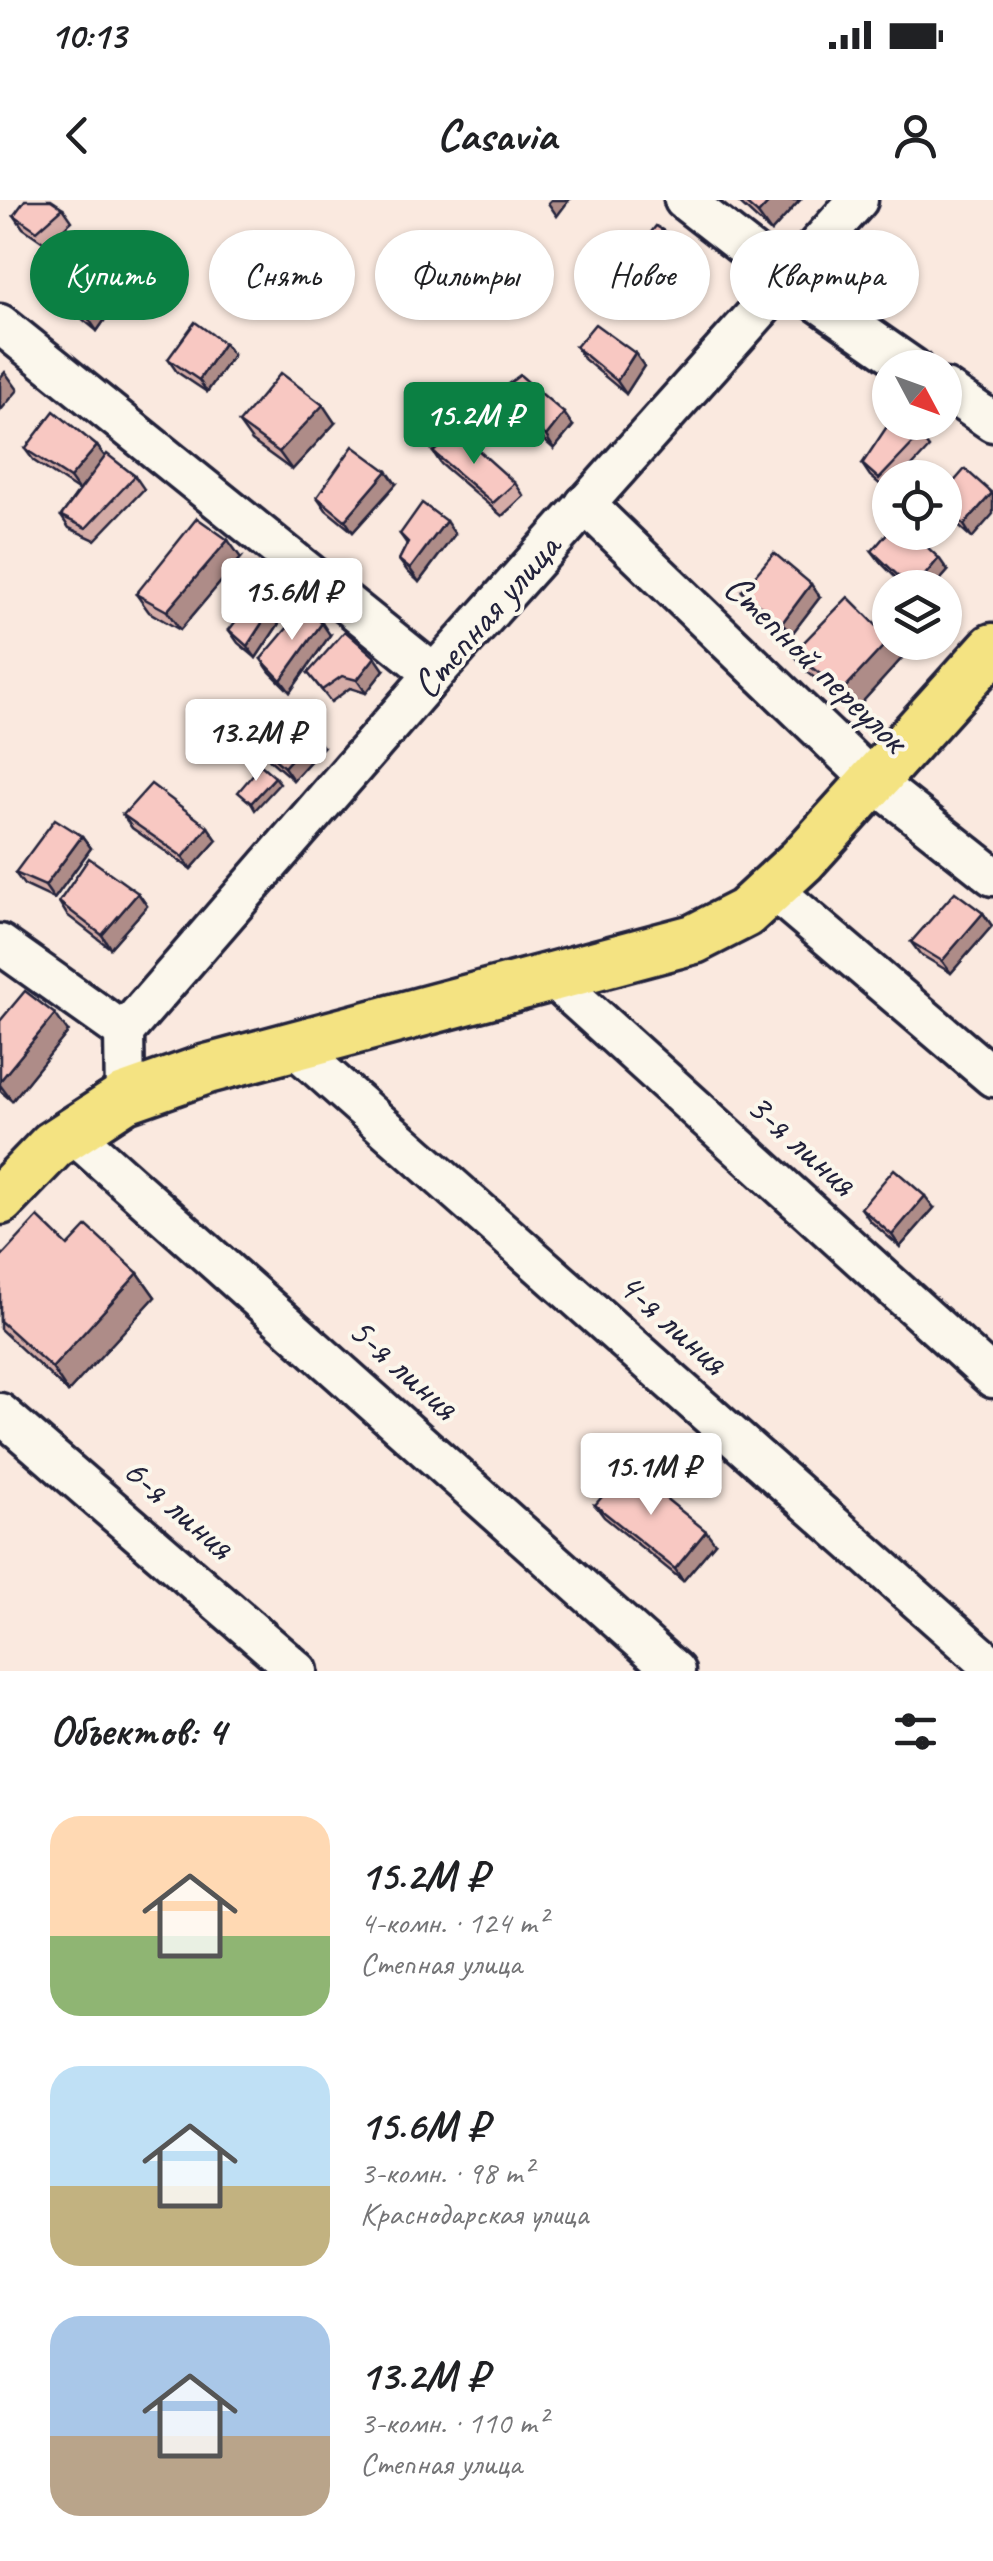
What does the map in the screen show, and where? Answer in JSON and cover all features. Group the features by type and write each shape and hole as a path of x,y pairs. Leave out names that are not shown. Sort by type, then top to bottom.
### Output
{"main road":[{"path":"0,1200 53,1145 125,1098 207,1069 694,939 745,912 873,781 993,648"}],"street":[{"path":"684,200 730,236"},
{"name":"Степная улица","path":"832,230 858,200"},
{"name":"Степная улица","path":"124,1032 434,674 752,320"},
{"path":"844,320 888,350"},
{"path":"0,324 434,674"},
{"path":"962,401 993,422"},
{"name":"Степной переулок","path":"585,504 873,781 993,876"},
{"path":"771,888 993,1077"},
{"path":"0,944 124,1032 125,1098"},
{"name":"3-я линия","path":"551,977 992,1374"},
{"name":"4-я линия","path":"292,1046 993,1668"},
{"name":"5-я линия","path":"72,1132 675,1671"},
{"name":"6-я линия","path":"0,1413 298,1671"}],"building":[{"path":"25,200 51,200 63,208 38,230 14,215"},
{"path":"742,200 771,200 758,214"},
{"path":"195,322 224,343 199,380 168,359"},
{"path":"595,324 635,353 617,381 576,347"},
{"path":"281,373 323,405 279,452 239,423"},
{"path":"520,375 564,413 546,436 496,393"},
{"path":"54,411 97,446 70,478 25,449"},
{"path":"458,432 515,483 493,503 433,452"},
{"path":"878,440 916,440 897,460 872,460 872,473 862,464"},
{"path":"353,446 387,471 345,520 317,497"},
{"path":"107,454 135,476 86,528 61,516"},
{"path":"965,469 992,493 964,525 962,523"},
{"path":"422,503 446,521 410,569 399,560 408,542 400,534"},
{"path":"197,518 228,540 167,611 136,594"},
{"path":"930,550 939,558 929,570 892,570 872,551"},
{"path":"774,553 811,584 782,623 742,591"},
{"path":"264,584 279,597 247,646 229,630"},
{"path":"848,597 872,621 872,658 842,691 793,653"},
{"path":"305,607 322,623 281,680 261,659"},
{"path":"345,631 375,657 357,680 342,676 322,690 308,673"},
{"path":"291,716 314,734 284,767 261,747"},
{"path":"261,765 275,777 251,803 238,792"},
{"path":"151,784 208,827 183,857 123,815"},
{"path":"55,819 82,836 45,886 15,873"},
{"path":"89,858 138,893 102,935 59,902"},
{"path":"955,892 983,913 942,961 911,942"},
{"path":"25,991 55,1014 0,1081 0,1021"},
{"path":"894,1169 925,1196 892,1235 861,1208"},
{"path":"38,1217 68,1246 87,1226 138,1273 52,1368 0,1321 0,1258"},
{"path":"627,1467 706,1531 675,1569 595,1505"}]}
